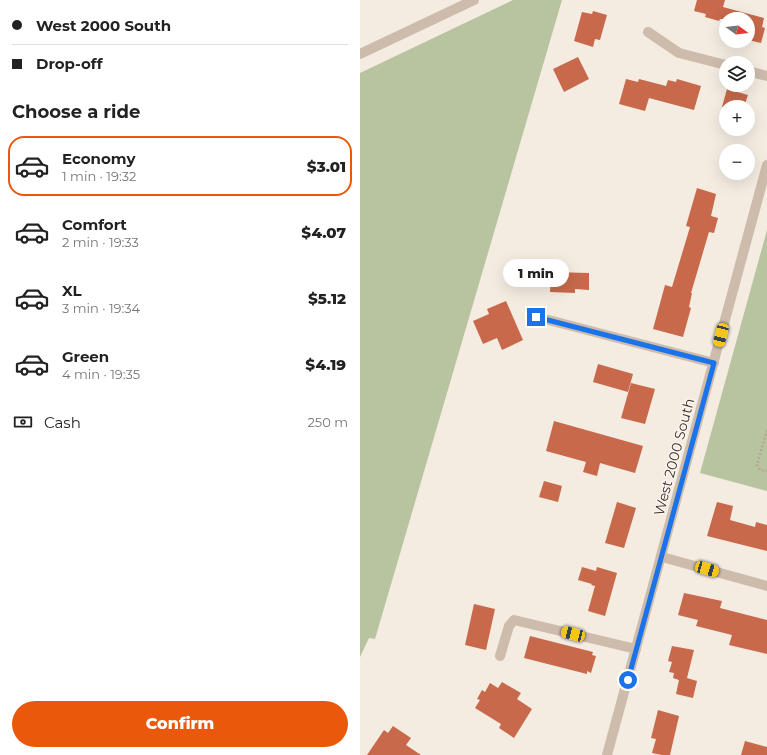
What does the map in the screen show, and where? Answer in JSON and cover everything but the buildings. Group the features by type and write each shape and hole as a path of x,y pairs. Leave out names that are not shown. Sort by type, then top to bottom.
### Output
{"street":[{"path":"360,54 474,0"},
{"path":"648,32 679,52 719,63"},
{"path":"755,73 767,76"},
{"name":"West 2000 South","path":"607,755 662,557 767,165"},
{"path":"536,317 714,363"},
{"path":"662,557 767,586"},
{"path":"500,656 509,626 514,620 636,649"}],"path":[{"path":"767,430 757,465 760,470 767,471"}],"green space":[{"path":"513,0 562,0 375,639 369,638 360,657 360,73"},
{"path":"767,230 767,491 700,473"}],"route":[{"path":"536,317 714,363 628,680"}]}
